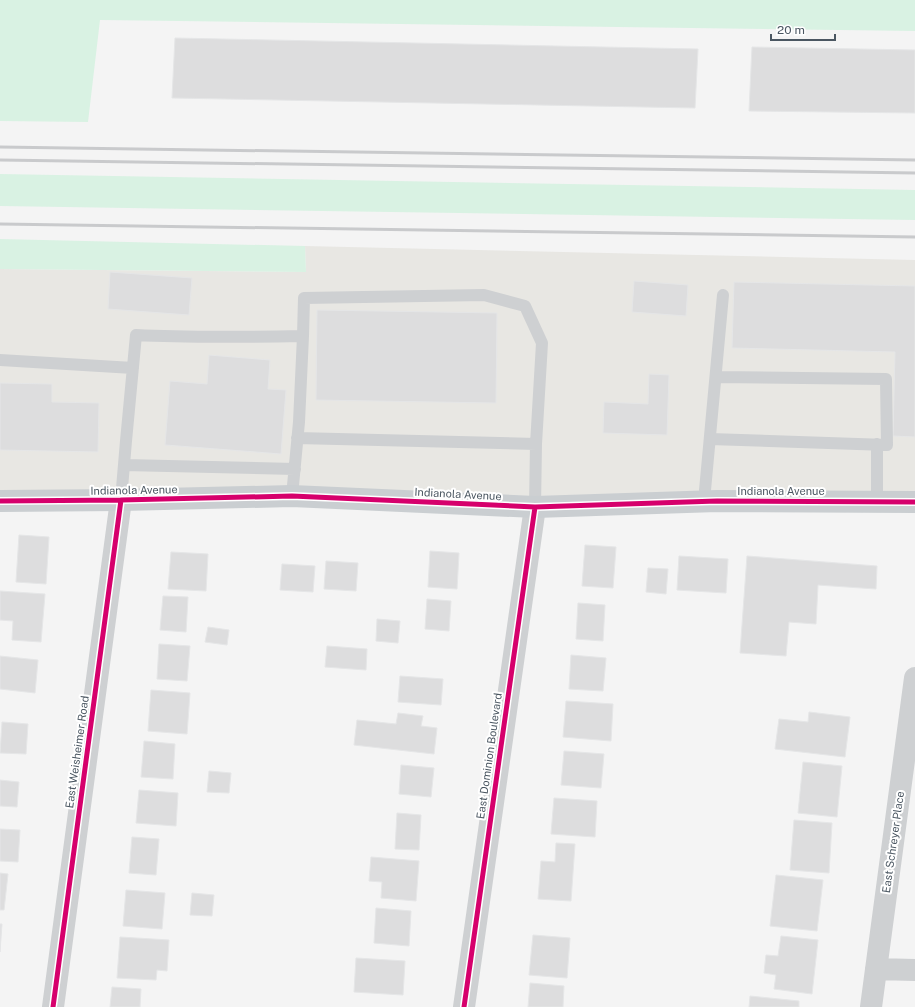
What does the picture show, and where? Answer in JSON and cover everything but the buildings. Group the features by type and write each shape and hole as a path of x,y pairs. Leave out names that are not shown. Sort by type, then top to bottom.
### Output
{"main road":[{"name":"Indianola Avenue","path":"0,501 292,496 535,507 704,501 915,502"}],"street":[{"name":"East Weisheimer Road","path":"53,1007 122,500"},
{"name":"East Dominion Boulevard","path":"464,1007 535,507"},
{"name":"East Schreyer Place","path":"870,1007 915,678"},
{"path":"876,970 915,970"}],"lane":[{"path":"292,496 297,438 304,298 484,295 525,306 542,343 536,444 535,507"},
{"path":"704,501 723,295"},
{"path":"122,500 136,335 237,338 303,336"},
{"path":"0,360 133,368"},
{"path":"710,439 886,445 886,379 716,377"},
{"path":"297,438 536,444"},
{"path":"877,444 877,502"},
{"path":"124,465 295,469"}],"shaded area":[{"path":"305,246 915,260 915,500 0,500 0,269 306,272"}],"green space":[{"path":"0,0 915,0 915,31 100,20 88,122 0,121"},
{"path":"0,174 915,190 915,220 0,206"},
{"path":"0,239 305,246 306,272 0,269"}],"railway":[{"path":"0,147 915,160"},
{"path":"0,160 915,173"},
{"path":"0,224 915,237"}],"cycle path":[{"path":"0,501 292,496 535,507 717,501 915,502"},
{"path":"53,1007 121,500"},
{"path":"464,1007 535,507"}]}
